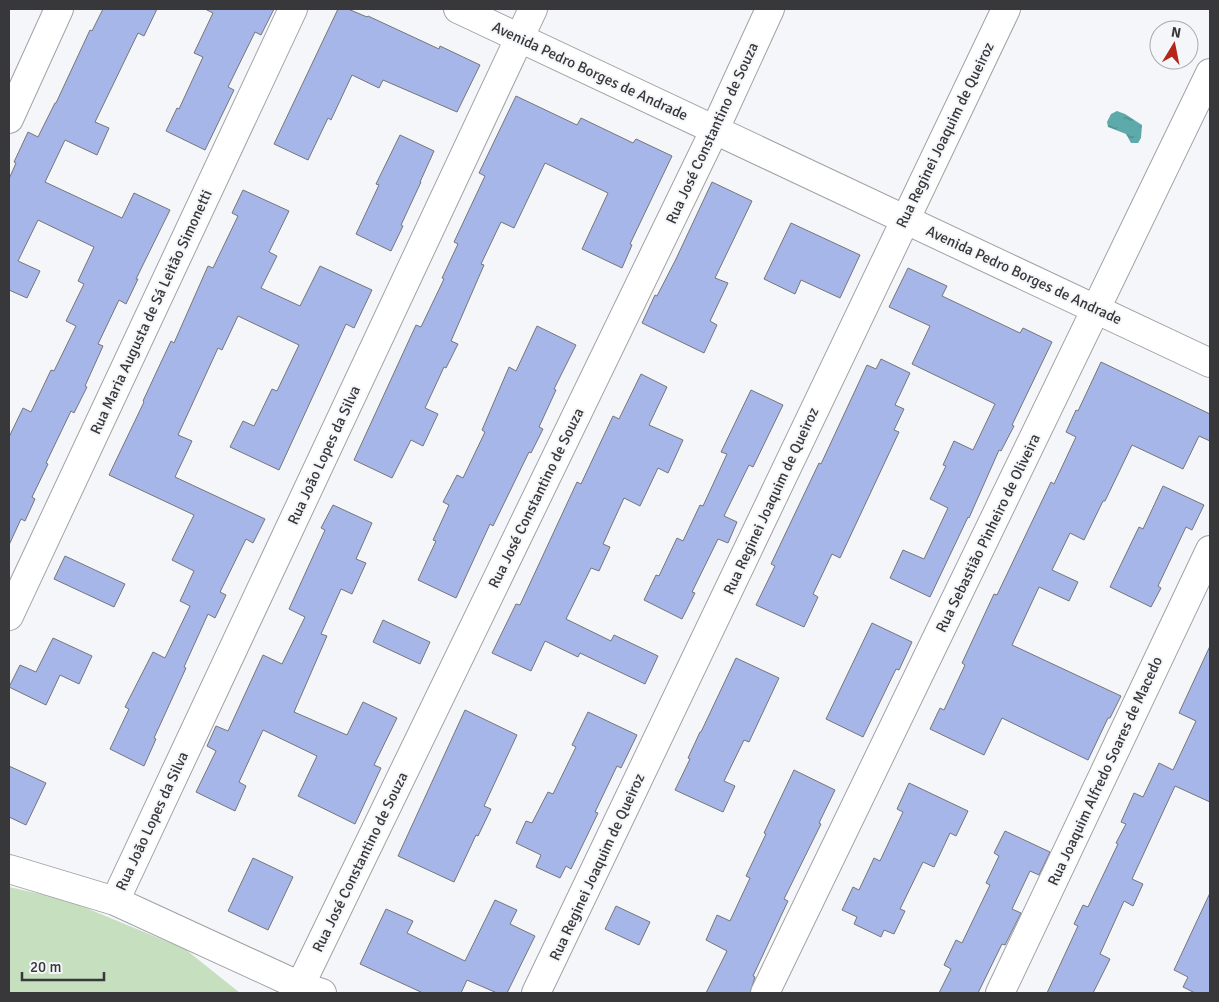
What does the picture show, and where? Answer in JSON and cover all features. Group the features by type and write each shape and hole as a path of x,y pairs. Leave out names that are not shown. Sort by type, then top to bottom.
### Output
{"street":[{"path":"9,119 59,9"},
{"name":"Rua Maria Augusta de Sá Leitão Simonetti","path":"9,616 293,9"},
{"name":"Avenida Pedro Borges de Andrade","path":"458,9 1210,363"},
{"name":"Rua João Lopes da Silva","path":"115,901 533,9"},
{"name":"Rua José Constantino de Souza","path":"308,991 770,9"},
{"name":"Rua Reginei Joaquim de Queiroz","path":"536,993 1006,9"},
{"name":"Rua Sebastião Pinheiro de Oliveira","path":"765,993 1210,73"},
{"name":"Rua Joaquim Alfredo Soares de Macedo","path":"1000,993 1210,550"},
{"path":"9,869 115,901 308,991"}],"green space":[{"path":"9,887 67,900 185,949 240,993 9,993"}],"water":[{"path":"1117,111 1142,125 1141,138 1138,143 1131,143 1126,134 1108,127 1107,122 1111,114"}],"building":[{"path":"103,9 157,9 144,36 138,33 95,122 109,128 97,155 65,140 45,182 122,218 134,193 170,210 136,279 138,279 126,304 119,300 98,344 103,346 85,386 87,387 74,413 71,411 46,463 48,464 32,497 35,499 25,521 21,519 9,545 9,437 23,408 31,412 51,370 54,371 76,326 66,321 84,284 78,281 94,247 38,220 18,261 40,271 27,298 9,290 9,179 16,163 14,162 28,132 38,137 90,30 92,31"},
{"path":"205,9 274,9 261,35 255,32 228,87 234,90 205,150 166,131 177,108 179,109 203,57 194,53 213,13"},
{"path":"338,9 348,9 368,16 439,49 440,46 480,65 457,112 383,80 379,88 352,75 331,120 328,118 308,160 274,144"},
{"path":"516,96 577,125 581,118 633,143 636,139 672,156 630,244 632,245 622,268 582,249 608,193 545,163 514,228 501,222 481,264 484,265 451,341 458,344 446,368 444,367 425,408 438,414 423,446 411,440 392,478 354,460 416,325 421,327 444,279 442,278 458,244 454,242 485,176 479,173"},
{"path":"400,135 434,151 391,251 356,234 379,185 376,184"},
{"path":"712,182 752,201 715,278 728,283 710,321 717,325 704,353 642,323 655,295 657,296 676,259"},
{"path":"243,190 289,211 269,252 277,256 261,288 300,306 320,266 372,290 354,328 346,324 279,470 230,447 243,421 254,426 272,389 277,391 299,345 238,316 222,350 218,348 178,435 192,441 175,477 265,519 253,543 246,539 220,592 226,595 215,618 208,614 154,738 156,739 144,766 110,749 129,709 125,707 153,652 165,658 190,606 180,601 194,571 172,560 194,515 109,475 171,341 174,343 208,266 213,268 238,216 232,213"},
{"path":"791,223 860,255 840,298 801,280 795,294 764,279"},
{"path":"908,268 947,286 942,296 1020,333 1023,328 1052,342 1012,425 1014,426 1001,451 999,450 969,518 930,597 890,578 903,550 924,559 948,508 930,499 946,466 943,465 954,441 973,450 995,404 912,364 930,326 889,307"},
{"path":"537,326 576,345 554,389 556,390 539,427 543,429 531,453 529,452 493,526 490,524 456,598 418,580 436,541 433,540 449,505 443,502 457,475 463,478 485,432 482,430 509,367 516,371"},
{"path":"881,359 910,373 895,405 904,409 894,430 899,432 840,558 832,554 813,594 818,597 804,627 756,605 775,566 771,564 819,463 821,464 867,365 876,369"},
{"path":"1101,362 1210,414 1210,441 1199,436 1183,469 1132,445 1084,540 1070,533 1052,570 1078,582 1069,601 1039,587 1012,645 1121,696 1088,760 1002,718 984,755 930,729 940,708 944,710 965,665 962,663 994,594 997,595 1051,482 1054,484 1076,437 1066,432"},
{"path":"641,374 667,387 649,425 683,440 668,473 658,468 640,506 624,498 603,544 610,547 599,571 591,568 566,619 611,641 614,635 658,656 645,684 580,653 578,657 545,641 531,671 492,653 516,604 520,605 577,482 581,484 613,416 619,419"},
{"path":"751,390 783,405 753,467 749,465 724,516 737,522 728,543 718,539 692,592 695,593 682,619 644,600 656,575 659,576 677,538 683,541 700,505 703,506 727,454 721,452"},
{"path":"1163,486 1204,505 1192,530 1186,527 1158,586 1161,588 1151,607 1110,587 1139,527 1143,529"},
{"path":"333,505 372,523 356,559 366,563 352,594 341,589 321,634 327,636 294,712 347,735 363,702 397,718 374,765 381,768 355,824 298,796 317,756 263,730 239,782 246,786 235,811 196,792 216,751 207,746 216,726 228,731 263,655 282,664 305,617 289,609 325,530 321,528"},
{"path":"65,556 125,584 114,607 54,579"},
{"path":"383,620 430,642 420,664 373,642"},
{"path":"872,623 912,642 899,670 896,669 863,737 826,719"},
{"path":"53,638 92,656 79,684 60,675 46,705 9,687 20,665 36,672"},
{"path":"1210,646 1210,802 1175,786 1132,879 1143,884 1133,906 1124,901 1100,954 1110,959 1093,993 1047,993 1078,926 1074,924 1083,905 1088,907 1118,844 1116,843 1126,824 1121,822 1134,793 1143,797 1159,763 1173,770 1196,721 1179,713"},
{"path":"736,658 779,678 749,742 744,740 724,781 735,786 723,812 675,790 690,759 688,758 700,732"},
{"path":"465,710 517,735 484,806 491,809 478,836 476,835 454,882 398,856"},
{"path":"588,712 637,735 621,768 617,766 595,812 598,813 571,869 566,866 560,878 536,867 541,855 516,843 526,821 532,823 548,792 553,794 576,747 572,745"},
{"path":"9,766 46,783 26,825 9,817"},
{"path":"794,770 835,790 819,823 821,824 784,899 788,901 753,976 755,977 750,993 706,993 727,951 706,940 717,915 730,921 750,878 746,876 766,834 764,833"},
{"path":"909,783 968,811 956,836 950,833 934,867 923,862 900,909 905,911 894,934 884,930 881,937 854,924 857,917 842,910 853,887 859,890 874,858 880,861 903,812 897,809"},
{"path":"1005,831 1050,852 1039,875 1030,871 1012,909 1021,913 1005,945 1002,944 978,993 939,993 951,969 944,965 956,940 962,943 990,885 986,883 999,856 994,853"},
{"path":"253,858 293,877 268,930 228,911"},
{"path":"1210,893 1210,993 1195,993 1183,987 1188,977 1174,970"},
{"path":"495,900 517,910 510,924 535,936 507,993 497,993 467,980 461,993 423,993 360,964 386,909 413,921 407,933 465,961"},
{"path":"616,906 650,922 639,945 605,929"}]}
